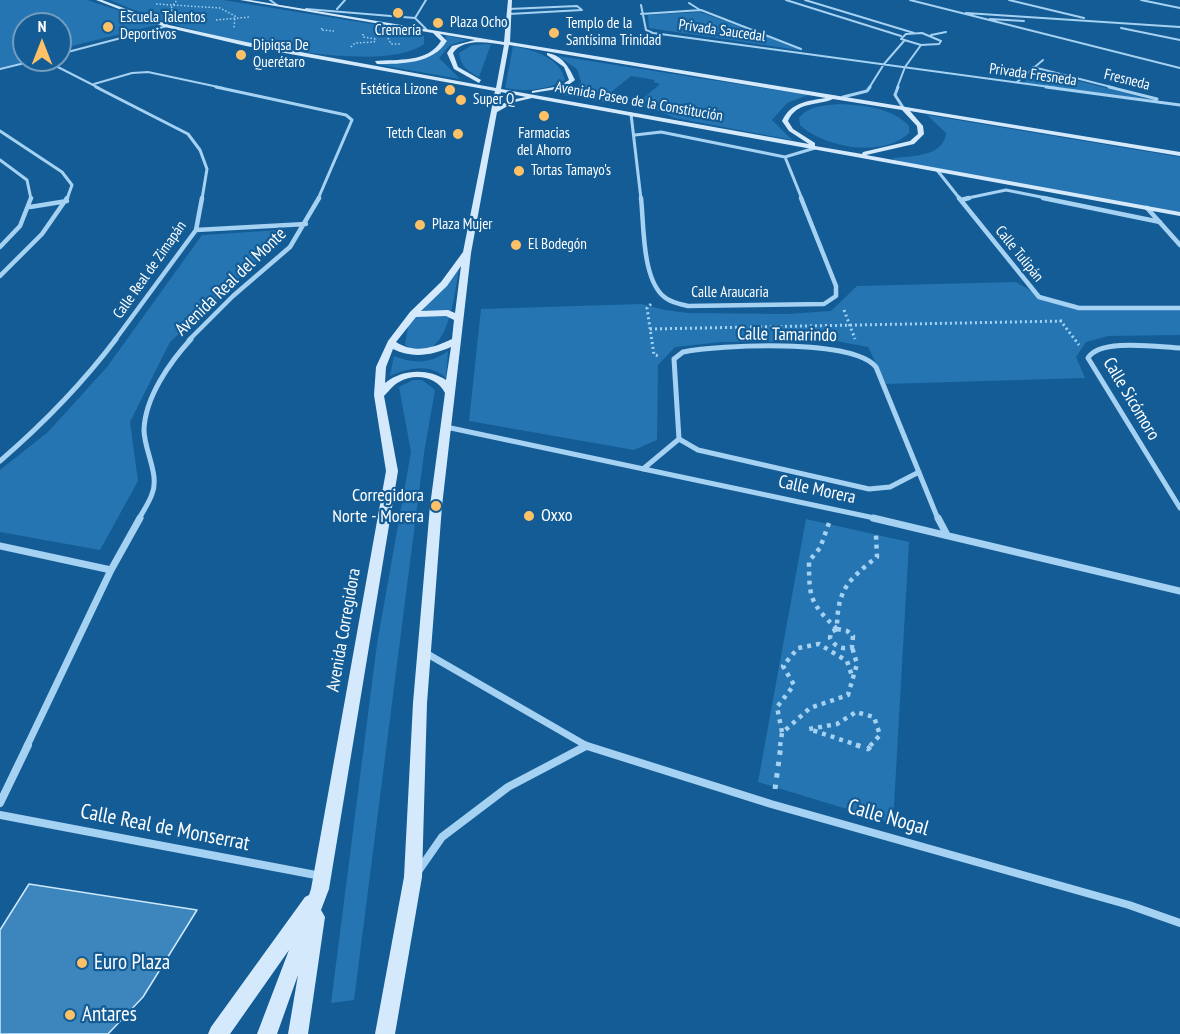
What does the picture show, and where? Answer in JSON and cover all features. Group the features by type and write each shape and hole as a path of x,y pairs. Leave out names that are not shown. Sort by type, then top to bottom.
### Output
{"street":[{"name":"Avenida Paseo de la Constitución","path":"98,0 167,26 337,60 1180,214"},
{"name":"Avenida Paseo de la Constitución","path":"242,0 1180,154"},
{"path":"270,0 276,5"},
{"path":"337,9 345,0"},
{"path":"415,18 426,0"},
{"name":"Avenida Corregidora","path":"385,1034 413,877 423,652 446,426 467,253 507,43 510,0"},
{"path":"786,0 901,36 914,33"},
{"path":"805,0 914,33 930,35 946,32"},
{"path":"910,0 977,19 1180,68"},
{"path":"1009,0 1180,40"},
{"path":"1142,0 1180,8"},
{"name":"Privada Saucedal","path":"688,3 812,54"},
{"path":"641,5 641,14"},
{"path":"306,9 337,9 393,18 415,18 426,29"},
{"name":"Privada Saucedal","path":"701,10 641,14 646,30 653,33 884,64"},
{"path":"953,12 1180,27"},
{"path":"977,19 1131,25"},
{"path":"72,51 167,26"},
{"path":"337,60 387,62 422,57 438,50 443,44 442,39 434,31"},
{"path":"901,36 904,41 921,45 932,45 941,41 930,35"},
{"path":"494,41 465,42 454,47 450,53 453,63 462,73 498,89 543,91 570,83 571,75 566,66 556,57 537,48"},
{"path":"827,150 791,130 785,121 788,112 798,105 867,91 884,64 904,41"},
{"path":"846,154 871,153 912,143 921,134 920,126 904,110 894,95 905,67 921,45"},
{"path":"1016,83 1033,66 1043,60"},
{"name":"Privada Fresneda","path":"884,64 1180,105"},
{"name":"Fresneda","path":"1033,66 1180,105"},
{"name":"Calle Real de Zimapán","path":"0,461 36,430 95,367 196,230 207,169 200,150 188,134 69,72"},
{"name":"Avenida Real del Monte","path":"0,803 111,570 153,493 155,478 145,447 145,419 162,379 186,343 236,293 290,247 306,224 352,120 148,72 132,73 94,84"},
{"path":"494,111 513,101 538,97"},
{"path":"631,114 649,272 659,295"},
{"path":"0,131 62,172 72,185 67,201 52,223 0,276"},
{"path":"635,135 661,132 785,157 815,148"},
{"path":"785,157 836,286"},
{"path":"0,159 26,180 30,192 30,207 26,217 0,247"},
{"name":"Calle Tulipán","path":"937,170 1021,278 1039,297 1079,308 1180,308"},
{"path":"961,201 992,190 1006,190 1160,222"},
{"path":"30,207 67,201"},
{"path":"1148,208 1180,245"},
{"path":"196,230 306,224"},
{"name":"Avenida Corregidora","path":"267,1034 321,883 392,471 379,395 381,367 391,343 413,314 444,284 467,253"},
{"name":"Calle Araucaria","path":"659,295 671,302 688,306 824,303 836,296 836,286"},
{"path":"413,314 448,313 460,319"},
{"path":"391,343 398,349 417,354 439,349 457,340"},
{"name":"Calle Sicómoro","path":"1180,348 1104,346 1092,351 1088,358 1180,508"},
{"name":"Calle Tamarindo","path":"674,359 682,352 698,348 831,348 855,353 874,364"},
{"path":"643,469 679,439 674,359"},
{"path":"874,364 919,472 930,506 947,536"},
{"path":"379,395 395,379 413,374 435,376 449,387 450,394"},
{"name":"Calle Morera","path":"446,426 836,509 1180,591"},
{"name":"Calle Morera","path":"679,439 698,450 869,489 890,487 919,472"},
{"path":"0,546 111,570"},
{"name":"Calle Nogal","path":"423,652 586,746 771,804 1129,904 1180,922"},
{"path":"413,877 442,837 508,787 586,746"},
{"name":"Calle Real de Monserrat","path":"0,815 321,883"},
{"path":"218,1034 321,883"},
{"path":"298,1034 321,883"}],"lane":[{"path":"577,6 582,10 509,12 577,6"}],"path":[{"path":"346,51 354,42 369,44 376,39"},
{"path":"836,286 853,338 874,364"},
{"path":"659,295 647,308 654,355 674,359"},
{"path":"1039,297 1061,321 1088,358"},
{"path":"650,329 1073,321"},
{"path":"782,733 810,708 848,695 857,664 852,647 853,636 847,631 837,629 814,607 809,584 809,561 820,548 836,509"},
{"path":"837,629 836,602 849,579 877,557 875,519"},
{"path":"837,629 831,632 830,638 834,645 842,649 852,647"},
{"path":"771,804 782,733 777,707 794,685 783,666 798,648 819,644 847,661 853,678"},
{"path":"856,712 874,717 880,735 868,749 809,729 837,724 856,712"}],"shaded area":[{"path":"0,0 87,0 160,24 72,46 72,12 12,12 12,65 0,68"},
{"path":"110,0 223,0 409,30 424,36 424,44 403,53 373,56 338,56 300,52 194,30 155,18"},
{"path":"700,12 805,51 649,28 648,15"},
{"path":"445,35 467,40 450,45 439,58 460,79 375,64 404,61 430,54 447,43"},
{"path":"491,44 479,77 465,68 459,53 472,45"},
{"path":"513,46 537,52 552,60 562,72 565,80 536,89 505,88"},
{"path":"558,56 808,95 787,103 772,120 792,140 675,118 656,110 630,104 630,102 638,103 660,84 653,82 655,80 631,76 605,97 614,99 610,103 557,94 578,87 581,82 577,69"},
{"path":"1037,70 1159,102 1024,83"},
{"path":"843,104 870,107 895,115 909,126 909,133 885,146 854,147 824,139 800,125 799,118 808,110 819,106"},
{"path":"927,115 1180,157 1180,212 894,161 893,158 926,154 939,147 944,141 946,133"},
{"path":"280,230 275,246 170,342 130,422 138,481 100,550 0,532 0,470 48,432 107,367 202,235"},
{"path":"459,269 451,311 440,339 431,348 419,350 405,345 408,326"},
{"path":"1016,282 1035,293 1073,308 1180,307 1180,335 1108,336 1086,342 1076,357 1085,378 886,384 868,347 836,341 722,342 675,347 658,365 657,440 634,450 469,421 481,309 641,304 688,313 787,314 831,311 857,286"},
{"path":"448,351 446,378 433,370 419,368 390,376 394,356 422,361 435,358"},
{"path":"413,380 422,380 435,390 424,453 354,1000 331,1003 377,644 411,452 399,387"},
{"path":"806,519 909,542 893,823 758,782"}],"building":[{"name":"Euro Plaza","path":"29,884 197,910 143,997 108,1034 0,1034 0,930"}],"place":[{"name":"Cremería","path":"398,13"},
{"name":"Plaza Ocho","path":"438,23"},
{"name":"Escuela Talentos Deportivos","path":"108,27"},
{"name":"Templo de la Santísima Trinidad","path":"554,33"},
{"name":"Dipiqsa De Querétaro","path":"241,55"},
{"name":"Estética Lizone","path":"450,90"},
{"name":"Super Q","path":"461,100"},
{"name":"Farmacias del Ahorro","path":"544,116"},
{"name":"Tetch Clean","path":"458,134"},
{"name":"Tortas Tamayo's","path":"519,171"},
{"name":"Plaza Mujer","path":"420,225"},
{"name":"El Bodegón","path":"516,245"},
{"name":"Corregidora Norte - Morera","path":"436,506"},
{"name":"Oxxo","path":"529,516"},
{"name":"Euro Plaza","path":"82,963"},
{"name":"Antares","path":"70,1015"}]}
